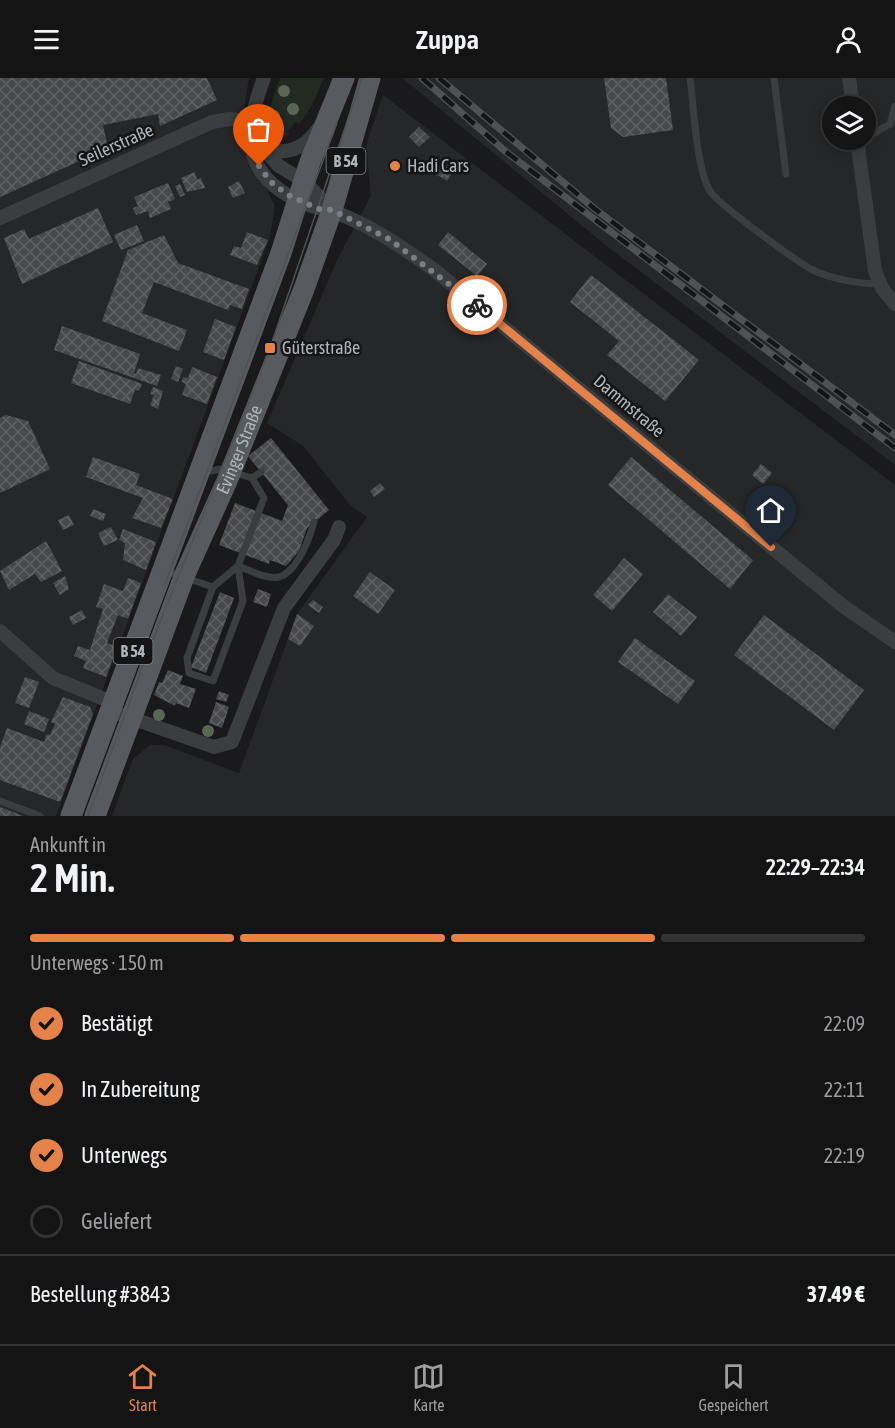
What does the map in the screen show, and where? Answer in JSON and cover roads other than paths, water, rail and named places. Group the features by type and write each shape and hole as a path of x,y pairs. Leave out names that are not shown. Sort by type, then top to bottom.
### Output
{"main road":[{"name":"Evinger Straße","path":"71,816 344,78"},
{"name":"Evinger Straße","path":"95,816 184,577 230,472 304,289 332,210 370,78"}],"street":[{"path":"264,78 251,128 250,146 263,173 271,182 301,191"},
{"path":"849,78 852,96"},
{"path":"263,147 281,153 298,148 314,134 330,112"},
{"name":"Seilerstraße","path":"0,218 212,122 222,119 251,128"},
{"path":"251,128 263,147 301,191"},
{"path":"858,150 872,248 880,284 895,304"},
{"name":"Dammstraße","path":"301,191 319,209 332,210"},
{"name":"Dammstraße","path":"301,191 332,210 389,239 437,272 843,606 895,642"},
{"path":"0,631 53,678 132,718 214,747 232,742 284,608 334,540 339,527"}],"lane":[{"path":"690,78 703,173 710,192 728,210 813,270 866,284 880,284"},
{"path":"774,78 786,174"},
{"path":"876,132 890,124 895,106"},
{"path":"197,476 222,469 252,478 264,498 238,566 213,587 187,658 189,673 213,681 243,601 238,566"},
{"path":"252,478 261,472"},
{"path":"238,566 268,577 278,577 285,573 304,549 314,522"},
{"path":"163,570 213,587"},
{"path":"0,801 40,816"}],"tram line":[{"path":"88,816 146,657 270,348 362,78"},
{"path":"165,584 337,123"}],"railway":[{"path":"422,78 505,151 895,448"},
{"path":"439,78 595,209 895,435"}],"place":[{"name":"Hadi Cars","path":"395,166"},
{"name":"Güterstraße","path":"270,348"}]}
